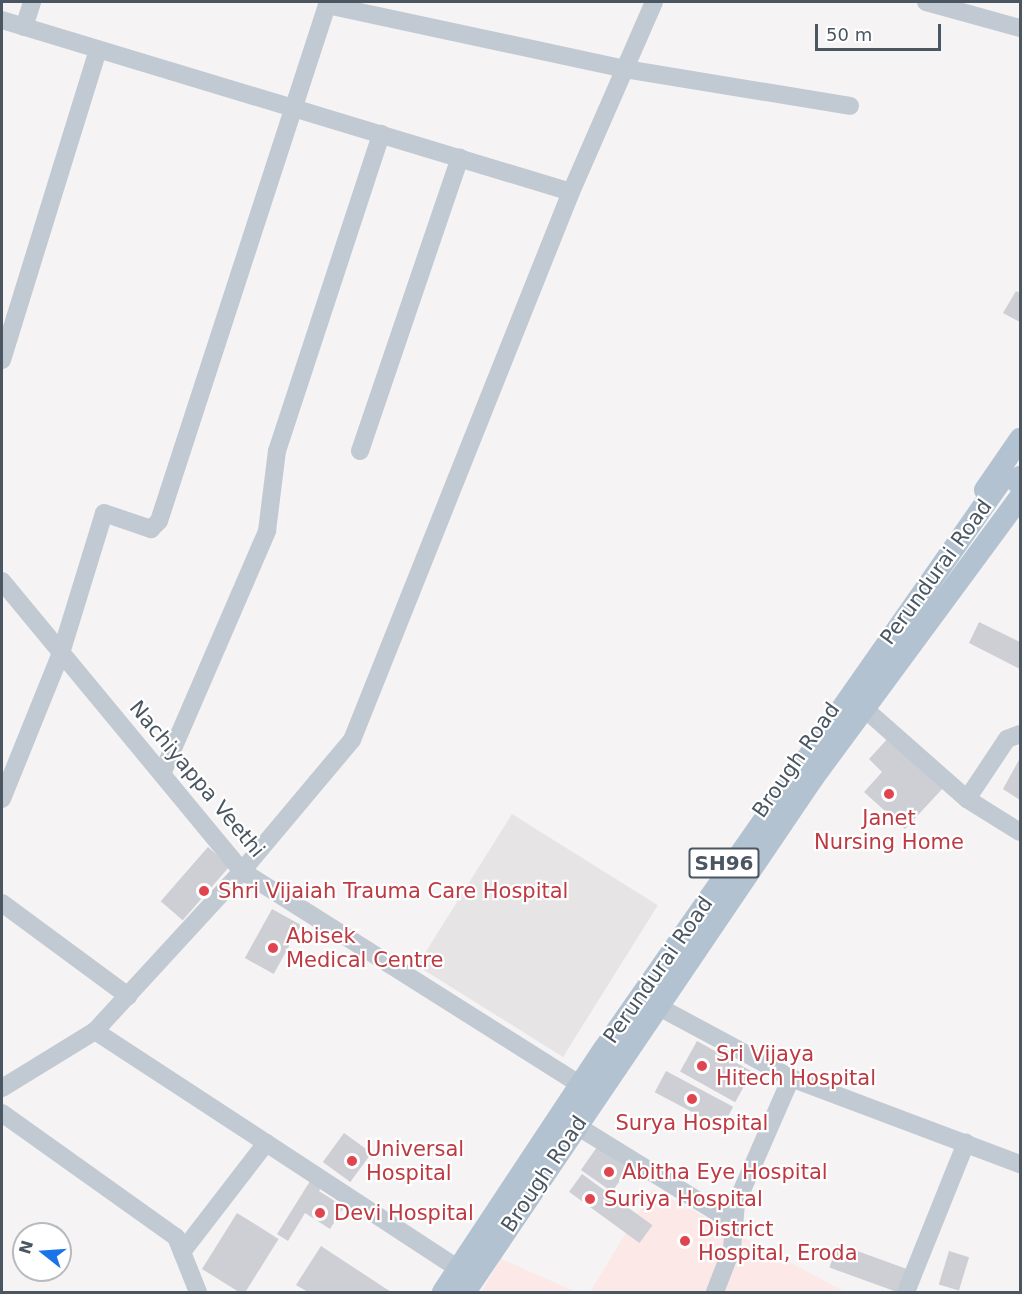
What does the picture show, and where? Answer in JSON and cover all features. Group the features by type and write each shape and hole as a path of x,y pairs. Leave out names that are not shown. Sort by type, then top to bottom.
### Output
{"main road":[{"name":"Brough Road","path":"434,1293 574,1082 1020,439"},
{"name":"Perundurai Road","path":"457,1293 730,882 1017,488 1020,444"},
{"name":"Brough Road","path":"465,1293 657,1006 866,710 1017,488"},
{"name":"Perundurai Road","path":"443,1293 617,1029 1017,488"}],"street":[{"path":"24,27 32,2"},
{"path":"2,1088 95,1031 242,871 352,740 571,192 654,2"},
{"path":"926,2 1020,28"},
{"path":"2,799 61,653 104,513 151,529 159,521 327,3 625,69 850,106"},
{"path":"2,20 571,192"},
{"path":"2,360 98,49"},
{"path":"162,774 267,531 277,451 381,134"},
{"path":"360,451 460,158"},
{"name":"Nachiyappa Veethi","path":"2,581 242,871 597,1096"},
{"path":"866,710 967,799 1020,832"},
{"path":"967,799 1007,739 1020,734"},
{"path":"2,903 128,996"},
{"path":"657,1006 791,1078 1020,1164"},
{"path":"95,1031 452,1265"},
{"path":"715,1293 732,1248 736,1204 791,1078"},
{"path":"2,1113 176,1237 198,1293"},
{"path":"577,1126 734,1222"},
{"path":"182,1252 266,1143"},
{"path":"906,1293 966,1143"}],"shaded area":[{"path":"512,814 658,905 563,1057 417,966"},
{"name":"District Hospital, Eroda","path":"653,1189 845,1292 590,1292"},
{"path":"501,1259 576,1292 481,1292"}],"building":[{"path":"1016,291 1020,293 1020,322 1003,313"},
{"path":"979,622 1020,642 1020,669 969,643"},
{"path":"890,736 944,787 905,829 864,792 882,772 869,759"},
{"path":"1020,758 1020,800 1003,789"},
{"path":"208,847 230,866 183,920 161,901"},
{"path":"272,909 301,925 274,974 245,958"},
{"path":"697,1041 752,1072 735,1102 680,1072"},
{"path":"666,1071 733,1107 722,1128 655,1092"},
{"path":"344,1133 372,1153 350,1182 323,1162"},
{"path":"597,1147 628,1169 612,1192 581,1170"},
{"path":"582,1174 652,1225 639,1243 569,1192"},
{"path":"312,1178 323,1185 319,1191 344,1207 330,1229 305,1213 288,1241 277,1234"},
{"path":"237,1213 279,1239 245,1292 239,1292 202,1269"},
{"path":"838,1244 908,1269 899,1292 897,1292 829,1267"},
{"path":"321,1246 391,1292 308,1292 296,1285"},
{"path":"949,1251 969,1257 959,1291 939,1284"}],"place":[{"name":"Janet Nursing Home","path":"889,794"},
{"name":"Shri Vijaiah Trauma Care Hospital","path":"204,891"},
{"name":"Abisek Medical Centre","path":"273,948"},
{"name":"Sri Vijaya Hitech Hospital","path":"702,1066"},
{"name":"Surya Hospital","path":"692,1099"},
{"name":"Universal Hospital","path":"352,1161"},
{"name":"Abitha Eye Hospital","path":"609,1172"},
{"name":"Suriya Hospital","path":"590,1199"},
{"name":"Devi Hospital","path":"320,1213"},
{"name":"District Hospital, Eroda","path":"685,1241"}]}
